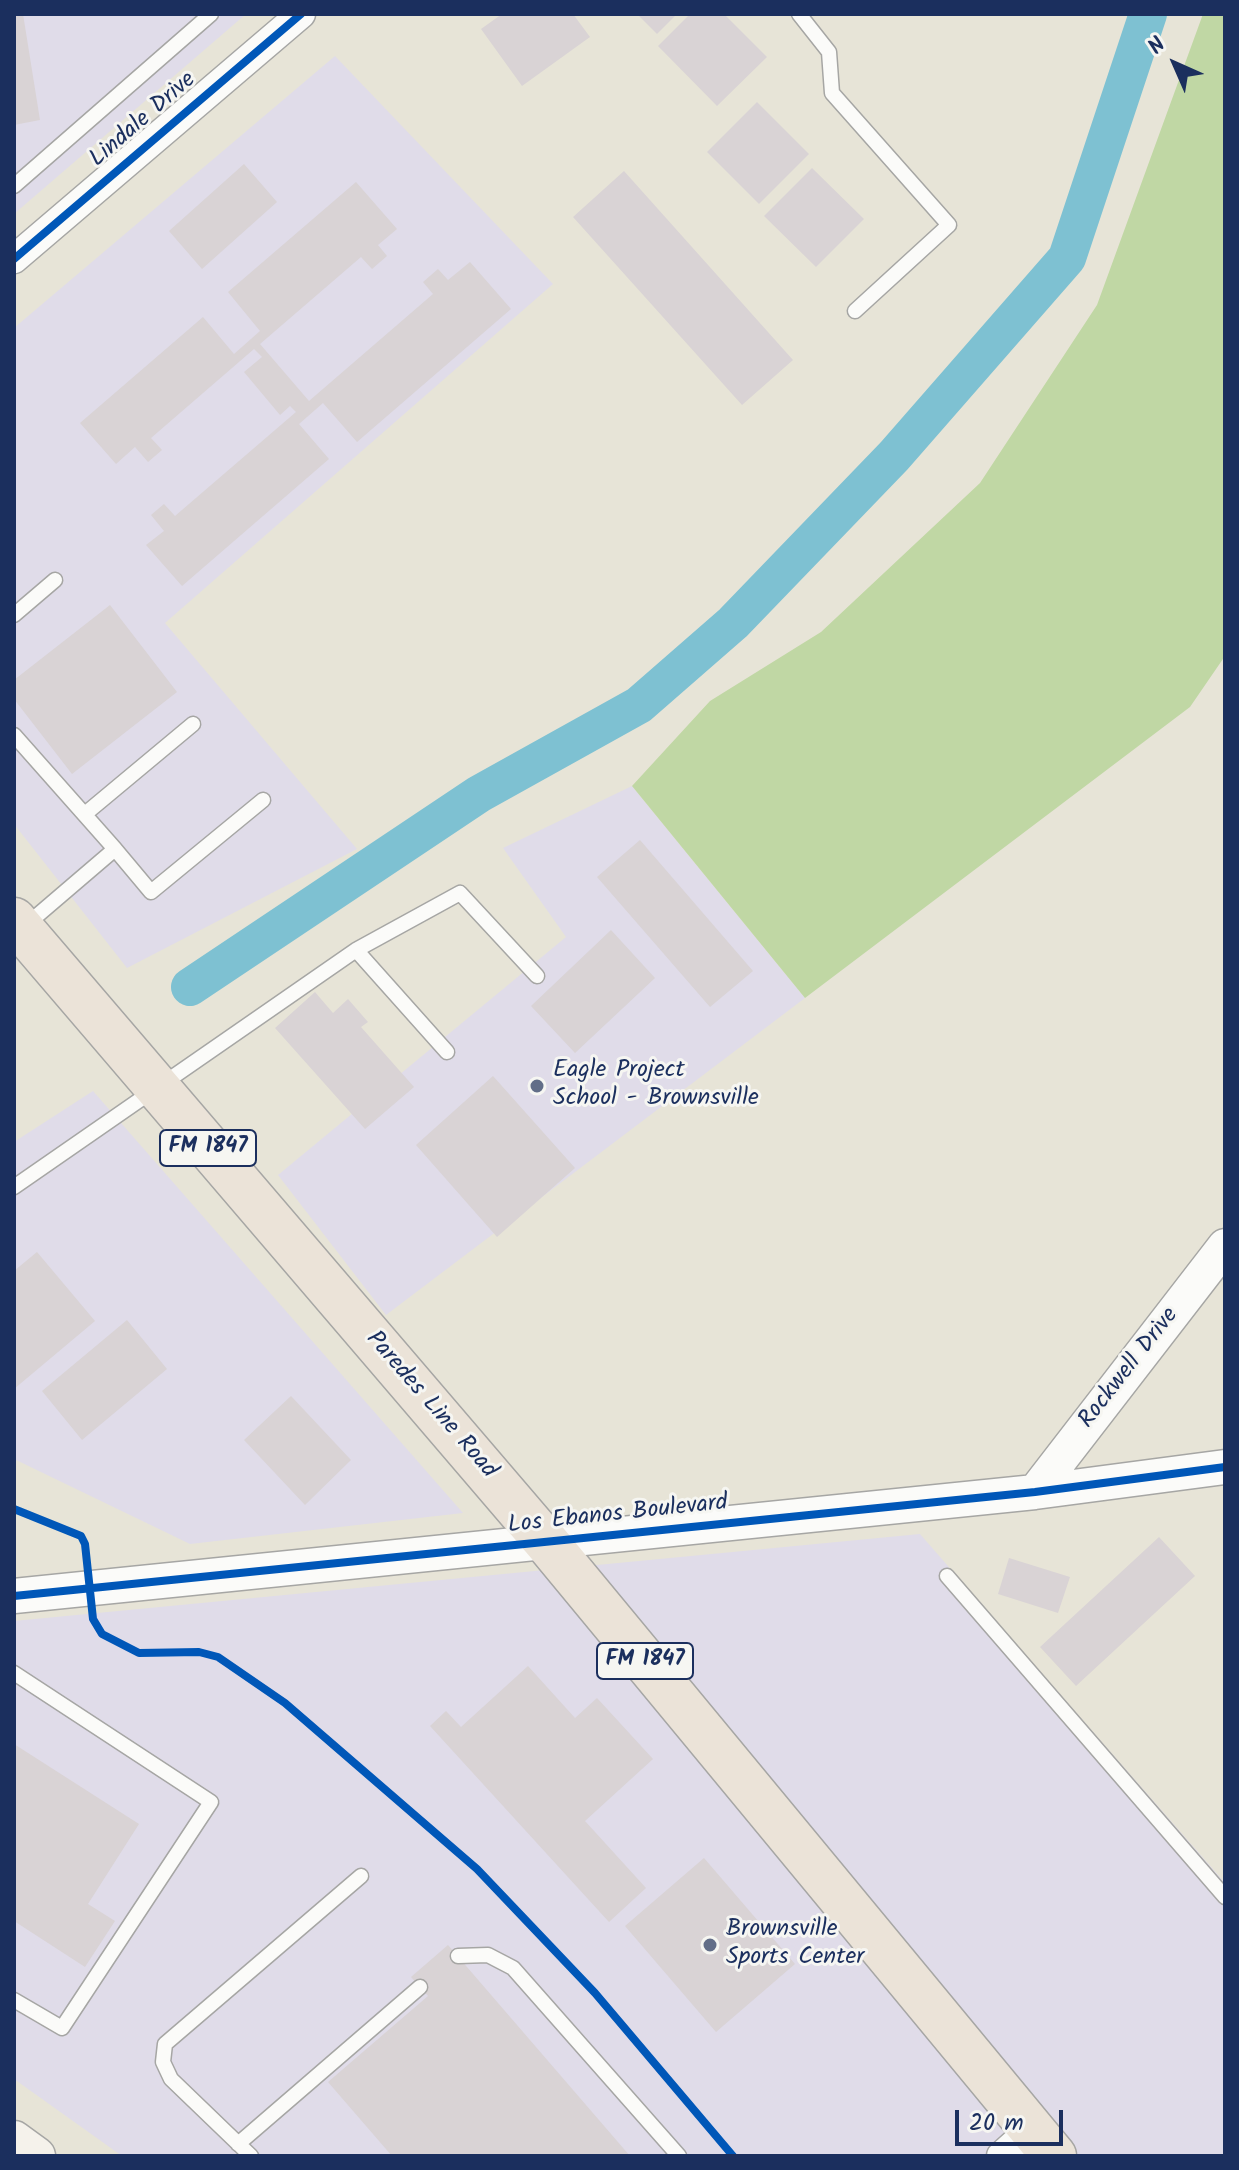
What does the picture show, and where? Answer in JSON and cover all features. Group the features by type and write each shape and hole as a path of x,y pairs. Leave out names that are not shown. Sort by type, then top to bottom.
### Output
{"main road":[{"name":"Paredes Line Road","path":"18,924 548,1544 1029,2147"},
{"path":"14,2140 36,2156"}],"street":[{"name":"Lindale Drive","path":"16,252 301,14"},
{"name":"Rockwell Drive","path":"1035,1492 1225,1246"},
{"name":"Los Ebanos Boulevard","path":"14,1596 548,1544 1035,1492 1225,1467"}],"lane":[{"path":"14,186 211,14"},
{"path":"799,14 829,52 832,93 949,225 855,311"},
{"path":"14,615 55,580"},
{"path":"85,814 193,724"},
{"path":"14,735 151,892 263,800"},
{"path":"18,924 115,849"},
{"path":"14,1187 356,950 460,893 537,976"},
{"path":"356,950 447,1052"},
{"path":"947,1576 1225,1897"},
{"path":"14,1673 211,1802 62,2028 14,2000"},
{"path":"251,2156 171,2079 163,2062 165,2044 361,1876"},
{"path":"458,1956 488,1955 513,1968 679,2156"},
{"path":"238,2144 420,1987"}],"shaded area":[{"path":"14,14 246,14 14,214"},
{"path":"335,56 553,284 165,623 357,849 127,968 14,824 14,328"},
{"name":"Eagle Project School - Brownsville","path":"632,786 805,998 386,1315 278,1175 566,937 503,848"},
{"path":"93,1091 463,1513 190,1544 14,1459 14,1142"},
{"path":"920,1534 1225,1883 1225,2156 122,2156 14,2079 14,1621"}],"green space":[{"path":"1203,14 1225,14 1225,656 1190,707 805,998 632,786 710,701 821,632 980,483 1097,305"}],"building":[{"path":"14,14 23,14 40,120 14,125"},
{"path":"502,14 573,14 590,37 522,86 481,29"},
{"path":"637,14 677,14 657,34"},
{"path":"690,14 724,14 767,57 717,106 658,46"},
{"path":"757,102 809,154 759,204 707,152"},
{"path":"244,164 277,202 202,269 169,231"},
{"path":"812,168 864,219 816,267 764,216"},
{"path":"624,171 793,360 742,405 573,217"},
{"path":"356,182 397,229 378,245 387,256 372,269 361,257 260,344 309,401 433,294 423,282 438,269 448,280 470,262 511,309 357,442 323,403 299,424 329,459 182,586 146,545 164,531 151,515 164,504 175,516 296,412 290,406 280,415 244,372 262,357 254,349 151,438 162,450 148,462 135,447 116,464 80,423 203,317 234,354 260,331 228,292"},
{"path":"110,605 177,692 72,774 14,699 14,680"},
{"path":"640,840 753,971 710,1007 597,877"},
{"path":"611,930 655,978 575,1053 531,1006"},
{"path":"315,992 333,1013 348,999 368,1022 361,1027 414,1087 365,1129 275,1028"},
{"path":"493,1076 575,1168 497,1237 416,1145"},
{"path":"37,1252 95,1321 14,1389 14,1271"},
{"path":"127,1320 167,1369 82,1440 42,1391"},
{"path":"291,1396 351,1460 305,1505 244,1440"},
{"path":"1159,1537 1195,1576 1076,1686 1040,1647"},
{"path":"1009,1558 1070,1577 1058,1613 998,1594"},
{"path":"528,1666 575,1718 597,1698 653,1759 585,1821 646,1888 609,1922 430,1726 446,1711 461,1727"},
{"path":"14,1744 139,1824 88,1904 115,1921 85,1967 14,1921"},
{"name":"Brownsville Sports Center","path":"704,1858 795,1964 716,2032 625,1926"},
{"path":"448,1945 630,2156 392,2156 328,2082 428,1996 411,1977"}],"waterway":[{"path":"190,987 479,794 639,705 733,623 894,456 1067,258 1148,14"}],"cycle path":[{"path":"14,259 301,14"},
{"path":"14,1596 1035,1492 1225,1467"},
{"path":"14,1509 81,1536 85,1544 93,1619 102,1634 139,1653 199,1652 218,1657 285,1703 477,1869 595,1993 733,2156"}],"place":[{"name":"Eagle Project School - Brownsville","path":"537,1086"},
{"name":"Brownsville Sports Center","path":"710,1945"}]}
